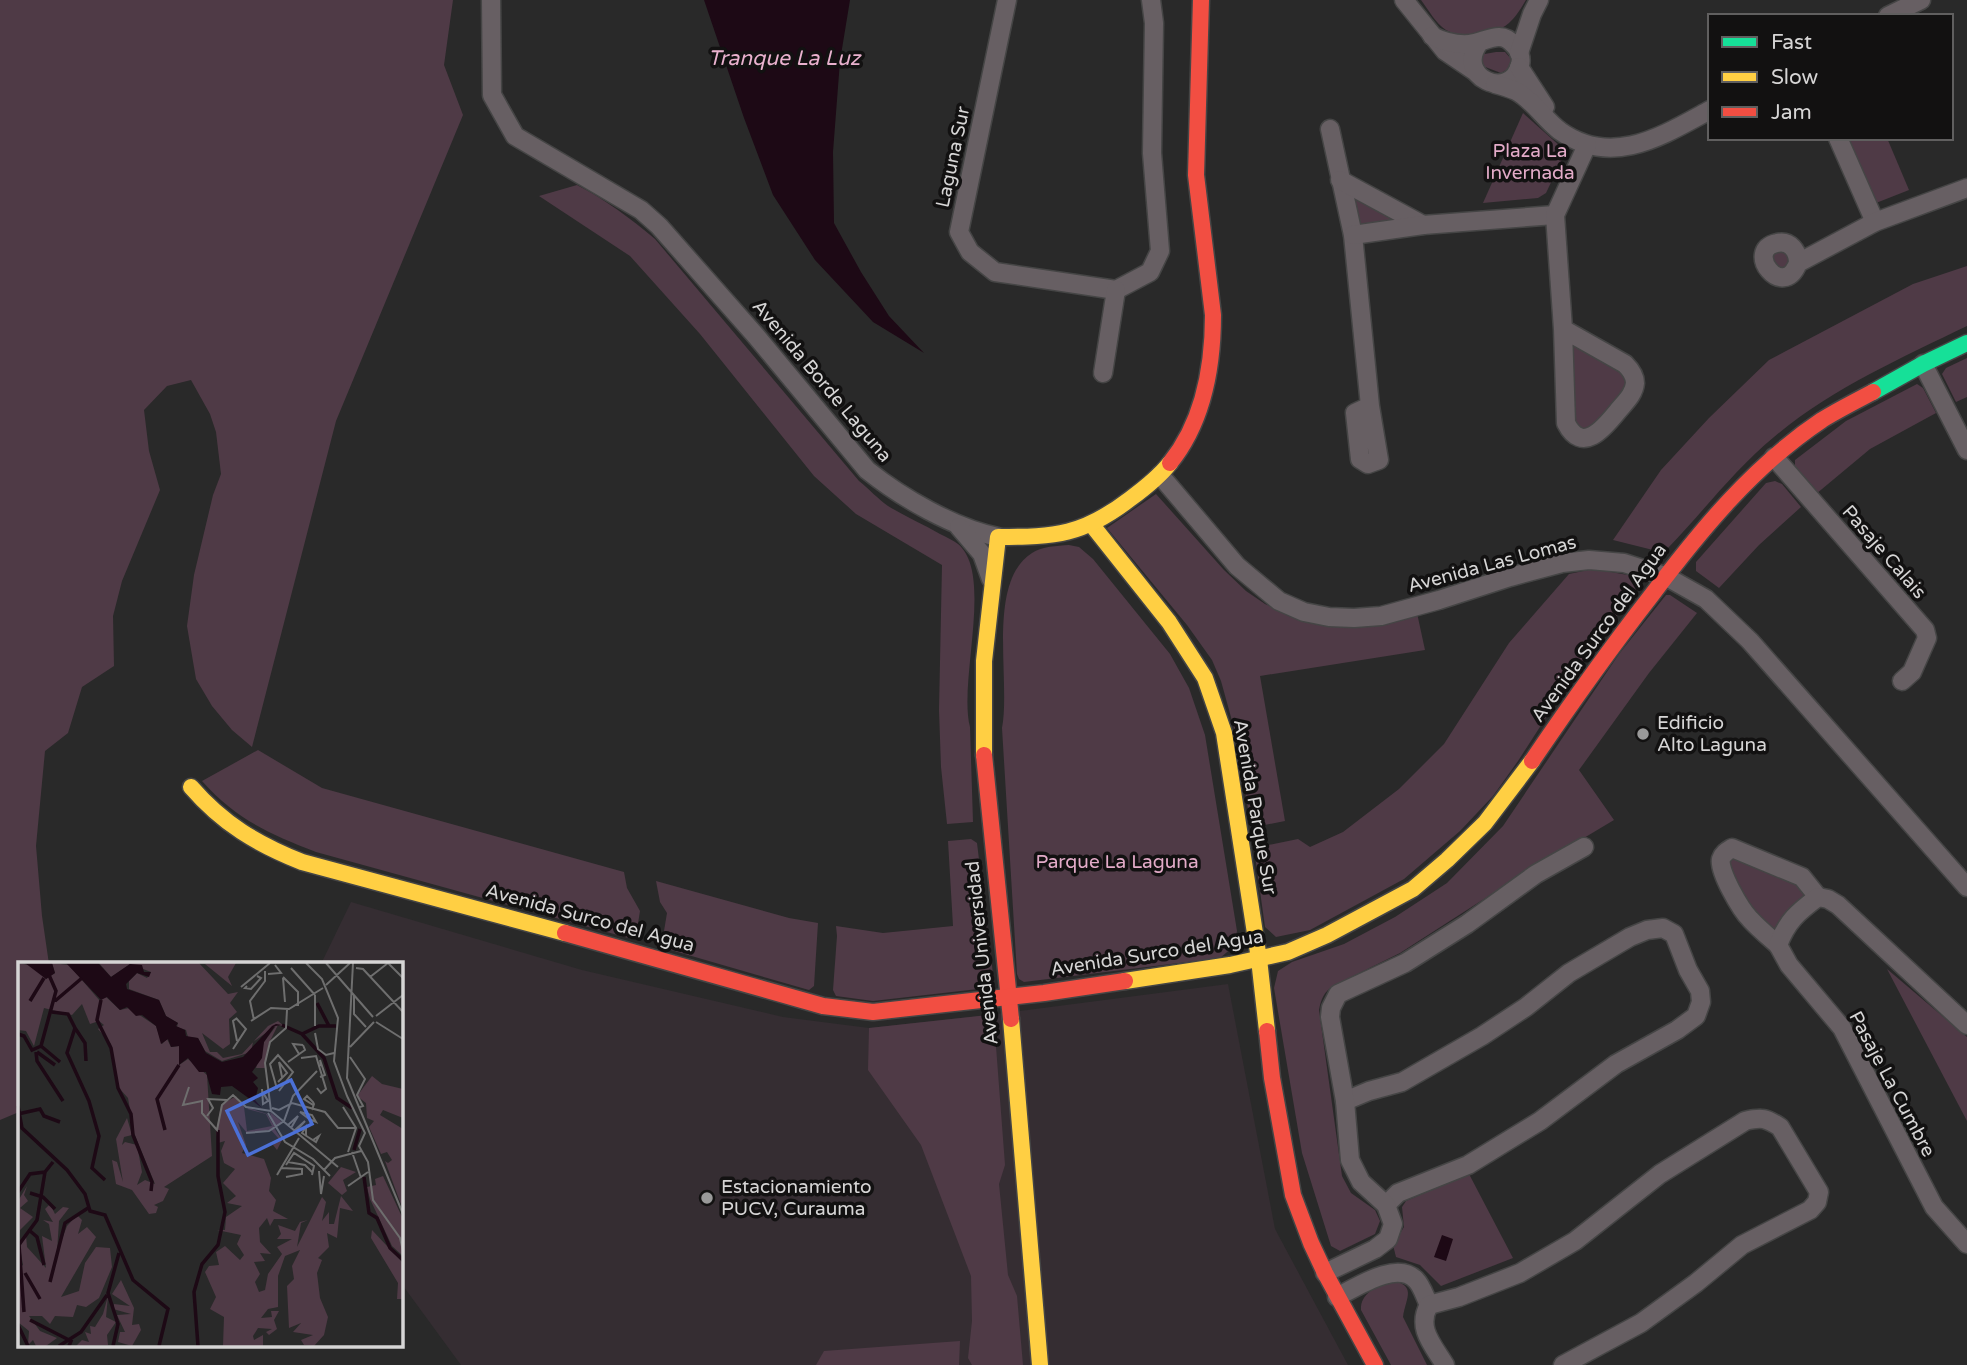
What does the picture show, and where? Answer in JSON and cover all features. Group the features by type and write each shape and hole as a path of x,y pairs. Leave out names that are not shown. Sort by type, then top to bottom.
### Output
{"street":[{"name":"Avenida Borde Laguna","path":"491,0 492,95 515,136 641,210 659,226 756,336 867,470 888,487 927,510 978,532 998,537 1059,534 1092,525 1110,515 1160,475 1187,437 1205,394 1212,353 1213,315 1196,176 1202,0"},
{"name":"Laguna Sur","path":"1007,0 959,232 970,252 995,272 1116,290"},
{"path":"1103,373 1116,290 1150,272 1160,251 1152,153 1154,23 1151,0"},
{"path":"1404,0 1454,59 1481,78 1519,93 1560,131 1587,145 1608,148 1637,145 1708,111"},
{"path":"1892,14 1921,0"},
{"path":"1504,37 1536,7"},
{"path":"1495,84 1510,79 1536,7"},
{"path":"1432,36 1457,44 1479,43 1491,37 1504,37 1516,46 1519,60 1560,131"},
{"path":"1476,72 1473,57 1479,43"},
{"path":"1330,129 1353,234 1370,406"},
{"path":"1839,140 1875,222"},
{"path":"1563,329 1625,364 1632,371 1634,379 1631,394 1600,432 1588,438 1577,437 1566,424 1555,215 1587,145"},
{"path":"1340,180 1423,225"},
{"path":"1798,263 1875,222 1967,188"},
{"path":"1353,234 1423,225 1555,215"},
{"name":"Avenida Surco del Agua","path":"191,787 227,824 275,851 302,862 651,956 823,1006 873,1012 1009,998 1217,967 1288,952 1327,935 1413,888 1485,823 1665,576 1723,506 1774,457 1822,420 1923,363 1967,343"},
{"path":"1923,363 1967,450"},
{"name":"Pasaje Calais","path":"1774,457 1925,630 1927,638 1912,672 1902,681"},
{"name":"Avenida Las Lomas","path":"1160,475 1237,566 1279,601 1304,612 1329,617 1381,616 1510,577 1590,560 1624,563 1665,576 1706,598 1750,641 1967,887"},
{"path":"954,522 982,554 992,583"},
{"name":"Avenida Parque Sur","path":"1092,525 1169,622 1205,678 1224,733 1259,958 1272,1078 1293,1195 1325,1273 1375,1365"},
{"path":"992,583 1012,554 1039,536"},
{"name":"Avenida Universidad","path":"998,537 983,678 983,720 990,825 1009,998 1040,1365"},
{"path":"1325,1273 1375,1250 1388,1240 1393,1224 1386,1205 1360,1182 1350,1160 1345,1101 1331,1017 1331,1008 1338,995 1405,963 1467,924 1536,873 1584,847"},
{"name":"Pasaje La Cumbre","path":"1967,1026 1838,905 1818,897 1802,877 1732,848 1721,858 1720,866 1724,876 1747,916 1778,945 1789,965 1842,1028 1934,1207 1967,1244"},
{"path":"1778,945 1790,920 1818,897"},
{"path":"1345,1101 1402,1082 1482,1036 1526,1007 1569,973 1647,930 1663,928 1674,934 1688,970 1700,991 1701,1002 1696,1016 1677,1030 1616,1064 1540,1121 1468,1165 1398,1193 1386,1205"},
{"path":"1445,1365 1427,1335 1423,1322 1429,1305 1460,1297 1520,1273 1553,1254 1575,1241 1660,1174 1745,1121 1760,1118 1770,1120 1780,1127 1819,1192 1817,1202 1810,1210 1742,1245 1641,1323 1563,1365"},
{"path":"1337,1297 1386,1273 1402,1272 1418,1282 1429,1305"}],"shaded area":[{"path":"351,902 582,970 783,1017 869,1028 1228,984 1275,1229 1348,1365 461,1365 402,1284 402,962 322,962"}],"green space":[{"path":"0,0 453,0 444,65 463,115 336,421 252,747 232,730 212,706 196,679 187,626 194,575 213,495 221,474 216,432 210,414 191,380 167,386 144,410 149,451 160,490 122,581 113,616 114,666 82,687 68,733 45,751 36,846 49,962 18,962 18,1112 0,1120"},
{"path":"1421,0 1526,0 1514,18 1503,27 1487,34 1470,36 1446,30"},
{"path":"1505,52 1512,60 1511,67 1501,73 1480,65 1479,55"},
{"name":"Plaza La Invernada","path":"1523,113 1561,147 1564,155 1546,193 1538,198 1483,203"},
{"path":"1848,140 1888,140 1909,190 1876,203"},
{"path":"577,185 618,210 655,239 859,481 888,506 958,544 968,559 973,579 974,603 968,683 973,822 947,824 939,710 942,565 856,514 814,476 700,334 630,256 539,196"},
{"path":"1352,194 1393,215 1393,224 1359,226"},
{"path":"1786,250 1791,264 1779,271 1772,253"},
{"path":"1967,266 1967,326 1843,389 1796,420 1745,463 1667,549 1653,550 1613,540 1661,470 1709,418 1769,360 1913,284"},
{"path":"1572,343 1627,374 1627,391 1590,433 1573,425"},
{"path":"1967,358 1967,397 1956,402 1942,374 1946,368"},
{"path":"1917,384 1923,388 1936,413 1870,449 1816,494 1795,466 1795,460 1846,421"},
{"path":"1775,481 1782,484 1801,507 1759,545 1719,588 1696,571 1696,562 1766,483"},
{"path":"1156,494 1224,570 1246,591 1265,604 1293,616 1417,613 1425,650 1260,676 1285,821 1251,826 1234,728 1212,660 1187,625 1107,528"},
{"name":"Parque La Laguna","path":"1069,545 1079,547 1093,559 1170,654 1189,688 1205,735 1237,931 1233,947 1220,958 1024,982 1017,974 1002,728 1005,609 1009,586 1018,567 1032,553"},
{"path":"1593,569 1628,575 1643,581 1579,666 1493,796 1460,831 1404,879 1310,930 1276,937 1265,927 1254,848 1298,839 1310,847 1343,832 1399,789 1444,744 1509,643 1569,574"},
{"path":"1666,595 1697,613 1649,673 1579,770 1614,820 1400,953 1333,986 1323,996 1319,1010 1342,1176 1351,1193 1375,1210 1380,1221 1375,1234 1340,1251 1331,1246 1302,1153 1274,988 1278,971 1292,962 1344,944 1395,917 1447,883 1503,826 1619,654"},
{"path":"258,750 322,788 624,872 627,888 640,911 636,936 632,939 316,852 268,831 241,816 202,781"},
{"path":"971,839 977,843 994,982 987,988 873,1001 836,996 833,990 836,926 883,933 953,926 948,841"},
{"path":"1732,854 1799,881 1813,896 1775,934 1747,906 1728,873 1728,857"},
{"path":"656,881 789,918 818,923 814,986 809,990 664,948 662,943 667,913 660,902"},
{"path":"1887,969 1967,1037 1967,1121"},
{"path":"988,1015 994,1020 1005,1165 999,1184 1008,1275 1017,1296 1023,1365 972,1365 968,1358 972,1321 971,1276 921,1145 868,1070 869,1028"},
{"path":"1469,1174 1513,1258 1441,1286 1420,1265 1396,1257 1393,1245 1404,1227 1402,1207 1406,1201"},
{"path":"1389,1280 1404,1285 1407,1289 1408,1298 1403,1317 1427,1365 1391,1365 1361,1310 1366,1295"},
{"path":"960,1341 959,1365 816,1365 824,1351"}],"water":[{"name":"Tranque La Luz","path":"704,0 850,0 840,61 833,152 834,223 889,316 924,353 873,322 815,260 773,195"},
{"path":"1442,1235 1453,1239 1446,1261 1434,1257"}],"traffic: fast":[{"path":"1873,392 1967,343"}],"traffic: slow":[{"path":"984,755 984,661 998,537 1036,536 1083,527 1130,499 1170,463"},
{"path":"1092,525 1169,622 1205,678 1224,733 1259,959 1267,1031"},
{"path":"1125,981 1230,965 1288,952 1327,935 1413,889 1485,823 1532,761"},
{"path":"191,787 216,812 242,832 302,862 565,933"},
{"path":"1011,1019 1040,1365"}],"traffic: jam":[{"path":"1170,463 1182,447 1199,411 1208,374 1213,335 1213,315 1196,175 1201,0"},
{"path":"1532,761 1635,616 1729,501 1797,438 1828,416 1873,392"},
{"path":"984,755 1011,1019"},
{"path":"565,933 823,1006 873,1012 1125,981"},
{"path":"1267,1031 1272,1078 1293,1195 1325,1273 1375,1365"}],"place":[{"name":"Edificio Alto Laguna","path":"1643,734"},
{"name":"Estacionamiento PUCV, Curauma","path":"707,1198"}]}
